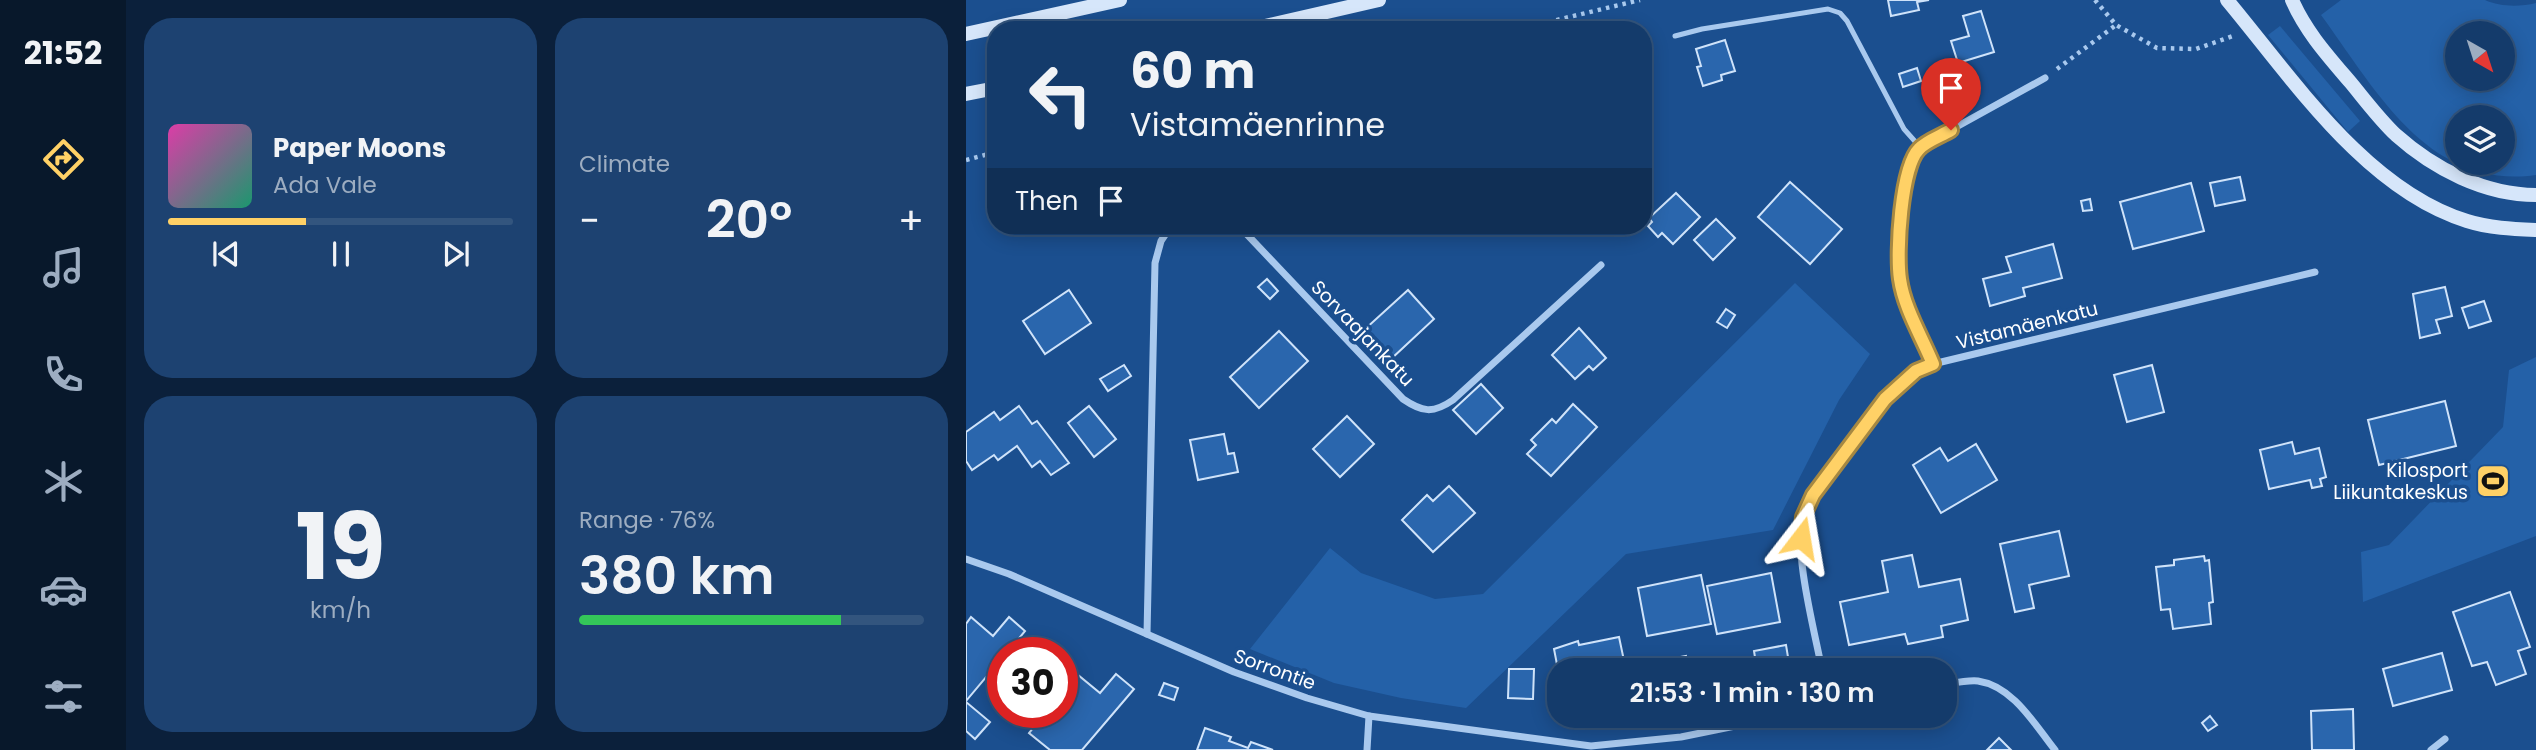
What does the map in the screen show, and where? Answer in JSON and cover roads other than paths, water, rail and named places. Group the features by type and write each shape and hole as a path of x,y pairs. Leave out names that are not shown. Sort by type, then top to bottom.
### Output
{"main road":[{"path":"1025,21 1120,0"},
{"path":"1287,21 1379,0"},
{"path":"2227,0 2329,123 2394,185 2427,205 2468,222 2504,229 2536,230"},
{"path":"2292,0 2306,29 2331,60 2394,133 2418,154 2446,171 2502,192 2536,195"},
{"path":"966,34 987,29"},
{"path":"966,94 987,90"}],"street":[{"path":"1933,364 1903,293 1898,261 1910,161 1920,147 2045,78"},
{"path":"1147,634 1155,263 1165,235"},
{"name":"Sorvaajankatu","path":"1248,235 1403,399 1425,411 1439,410 1453,400 1601,265"},
{"name":"Vistamäenkatu","path":"1820,658 1802,557 1803,517 1813,495 1885,399 1916,371 1933,364 2315,271"},
{"name":"Sorrontie","path":"966,559 1009,573 1234,673 1369,716 1591,748 1681,737 1726,728"},
{"path":"1957,683 1967,681 1996,687 2016,702 2055,750"},
{"path":"1367,750 1369,716"},
{"path":"2431,750 2445,739"}],"lane":[{"path":"1675,36 1702,29 1828,9 1840,13 1847,21 1904,129 1920,147"}],"place":[{"name":"Kilosport Liikuntakeskus","path":"2493,481"}]}
